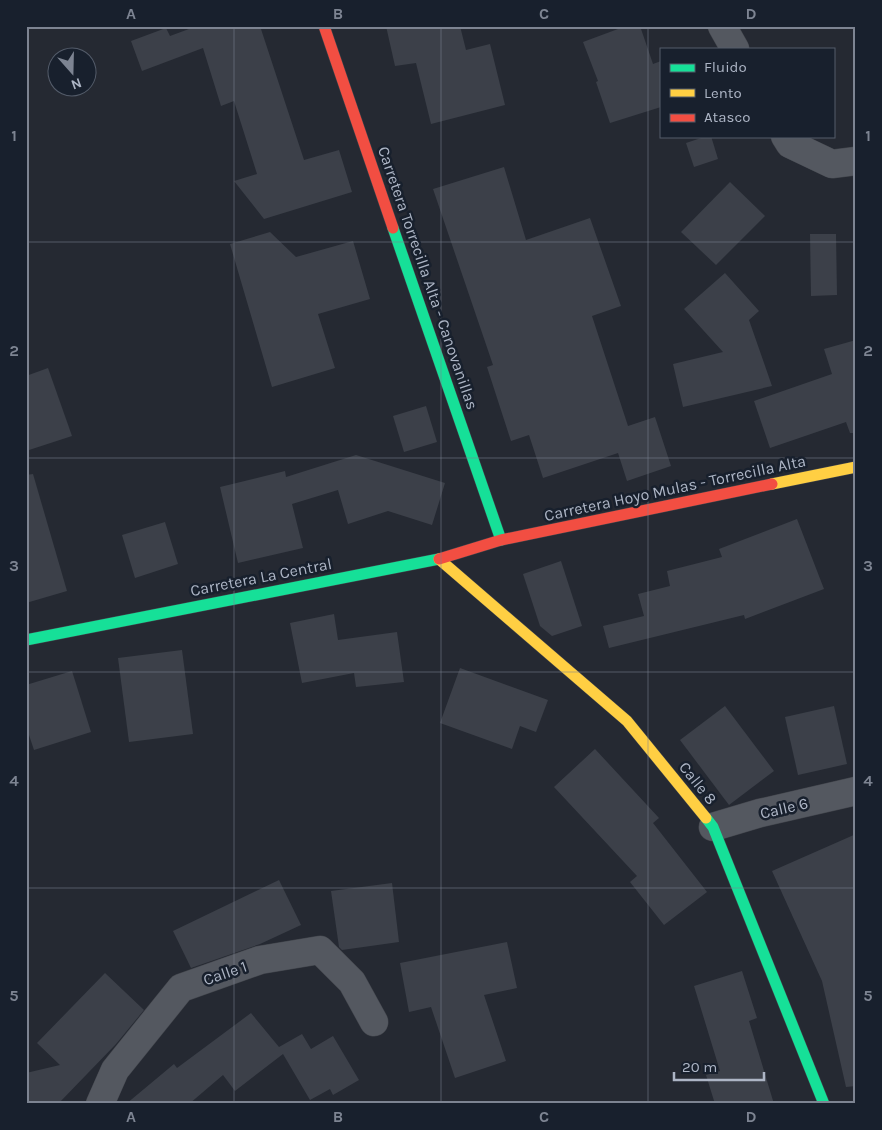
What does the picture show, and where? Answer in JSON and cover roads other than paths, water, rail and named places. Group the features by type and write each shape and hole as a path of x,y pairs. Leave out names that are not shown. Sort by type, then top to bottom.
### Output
{"street":[{"name":"Carretera Torrecilla Alta - Canovanillas","path":"324,26 501,540"},
{"path":"722,26 734,48"},
{"path":"786,138 790,144 832,164 856,161"},
{"name":"Carretera Hoyo Mulas - Torrecilla Alta","path":"501,540 856,467"},
{"name":"Carretera La Central","path":"26,640 439,559 501,540"},
{"name":"Calle 8","path":"439,559 627,722 713,827 824,1104"},
{"name":"Calle 6","path":"713,827 760,813 856,791"},
{"name":"Calle 1","path":"100,1104 115,1070 181,988 260,960 320,950 352,982 374,1022"}]}
